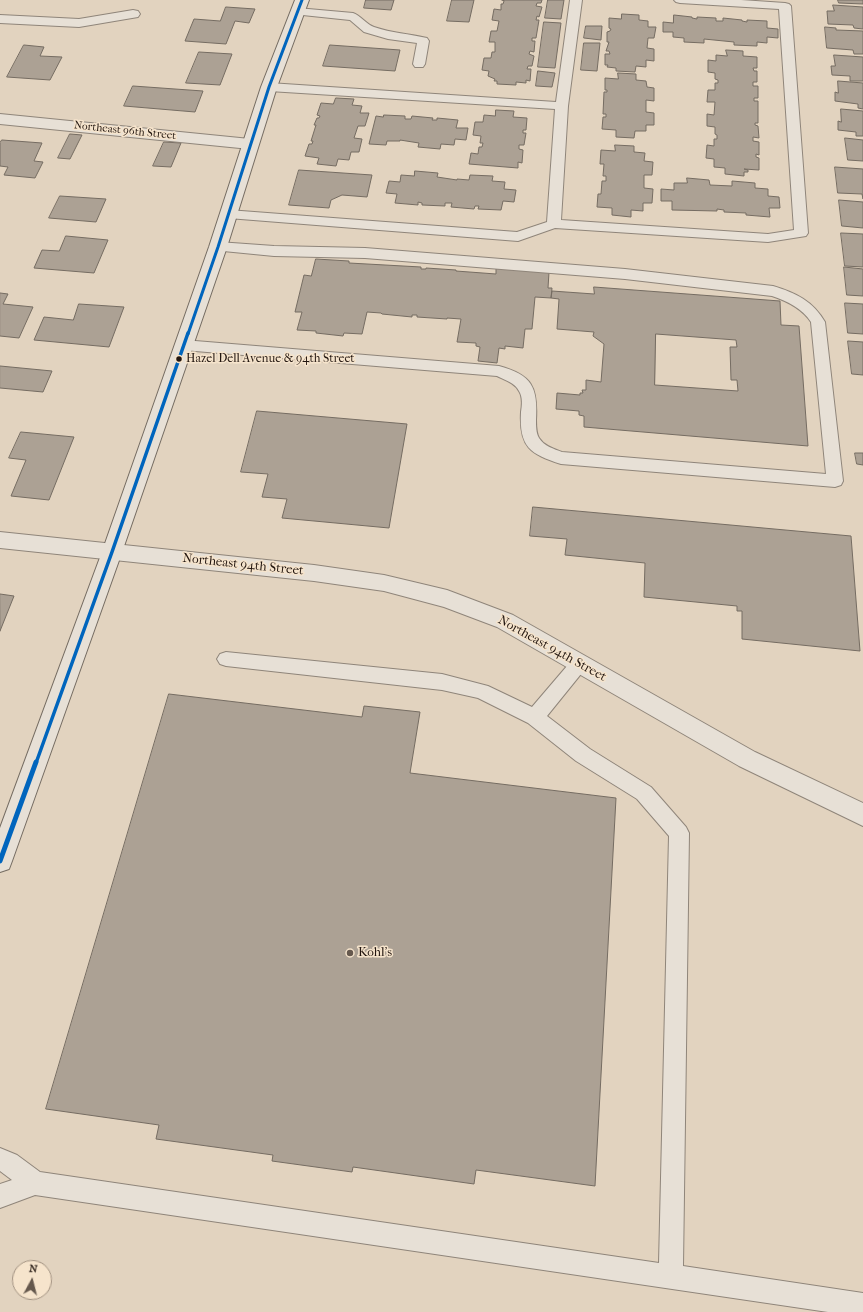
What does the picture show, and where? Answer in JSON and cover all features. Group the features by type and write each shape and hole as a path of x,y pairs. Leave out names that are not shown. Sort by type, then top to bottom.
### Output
{"street":[{"path":"0,862 112,552 218,247 269,88 300,6"},
{"path":"0,19 80,23 133,14"},
{"name":"Northeast 96th Street","path":"0,119 250,144"},
{"name":"Northeast 94th Street","path":"0,540 314,573 384,583 447,599 505,621 747,759 863,815"}],"lane":[{"path":"554,224 562,106 576,0"},
{"path":"228,214 518,237 554,224 768,238 801,233 785,6 680,0"},
{"path":"300,6 353,17 368,29 388,36 423,41 419,64"},
{"path":"269,88 562,106"},
{"path":"183,345 499,371 515,377 527,387 530,395 527,429 529,437 533,444 540,450 550,455 560,458 835,481 818,322 812,312 802,302 789,295 774,291 617,274 365,253 274,252 218,247"},
{"path":"226,659 442,682 482,691 535,717 583,755 644,793 679,833 671,1276"},
{"path":"535,717 579,664"},
{"path":"0,1159 9,1163 34,1183"},
{"path":"0,1196 34,1183 863,1305"}],"building":[{"path":"366,0 394,0 391,10 364,8"},
{"path":"452,0 474,0 469,22 447,21"},
{"path":"502,0 542,0 541,3 537,3 536,6 542,7 539,17 537,16 536,20 539,20 536,38 532,38 532,41 535,41 534,52 530,51 529,54 534,56 532,66 528,66 527,69 531,69 530,81 526,80 526,83 516,82 516,85 497,84 497,81 494,81 495,79 488,76 489,71 482,70 484,58 491,58 492,52 495,52 495,42 489,42 491,31 497,31 499,21 492,20 494,9 501,10 501,4 503,4 504,1"},
{"path":"548,0 564,0 561,19 545,18"},
{"path":"838,0 863,0 863,4 839,3"},
{"path":"833,5 863,7 863,29 854,28 853,25 828,24 827,11 834,11"},
{"path":"226,7 255,9 249,23 235,21 226,44 185,41 194,19 220,21"},
{"path":"622,14 639,15 639,20 648,21 648,27 656,27 654,38 648,38 647,48 654,49 654,61 646,60 646,67 636,66 635,72 616,71 616,68 607,67 608,65 605,65 605,54 610,54 609,51 606,51 609,42 607,42 607,32 611,29 609,28 609,18 621,19"},
{"path":"674,15 697,19 697,17 716,18 716,21 723,21 723,18 747,22 747,20 767,21 767,28 778,29 778,38 767,37 767,43 757,42 757,46 734,45 734,42 704,39 704,43 684,42 684,38 673,37 673,32 663,32 663,22 673,23"},
{"path":"544,22 561,23 555,68 538,67"},
{"path":"586,26 602,26 601,40 584,38"},
{"path":"825,27 836,28 836,30 863,31 863,54 854,54 853,50 827,48"},
{"path":"584,43 600,43 597,71 581,70"},
{"path":"24,45 44,47 40,56 62,57 50,80 7,77"},
{"path":"330,45 400,50 395,71 323,66"},
{"path":"726,50 743,51 743,56 757,57 757,68 753,68 754,71 757,71 757,82 753,82 753,86 758,86 758,98 754,98 754,101 758,101 758,123 755,123 755,125 758,126 759,138 753,137 753,141 759,142 759,155 756,154 756,157 759,158 759,170 744,169 748,170 748,172 744,172 744,176 725,174 725,168 714,167 714,159 706,158 707,145 714,146 714,139 717,139 715,127 707,126 707,114 714,115 715,102 707,102 708,90 715,90 715,83 718,83 718,80 715,79 715,73 708,72 708,60 716,61 716,55 727,56"},
{"path":"199,52 232,54 220,85 186,83"},
{"path":"834,55 863,57 863,81 850,81 850,76 832,75 831,66 835,66"},
{"path":"538,71 555,73 552,87 536,86"},
{"path":"618,73 636,74 636,80 646,81 647,87 654,88 654,101 646,100 646,112 654,113 654,125 646,125 646,131 635,131 634,138 616,137 616,130 602,129 603,117 606,117 606,114 603,114 604,92 607,92 607,90 605,90 605,78 618,79"},
{"path":"838,81 863,83 863,109 858,108 858,104 835,101 835,92 838,93"},
{"path":"133,86 203,91 195,112 124,106"},
{"path":"336,98 354,99 352,105 362,106 360,113 369,113 365,126 358,126 354,138 362,139 359,152 351,152 349,160 338,159 336,166 317,164 319,158 305,156 309,144 312,144 313,141 311,141 316,125 314,125 317,118 320,116 317,115 321,103 333,104"},
{"path":"841,109 863,111 863,136 856,136 856,132 838,130 838,121 841,122"},
{"path":"496,110 514,111 513,117 527,118 526,130 523,130 523,133 526,133 524,145 519,145 519,149 523,150 522,163 518,162 518,168 469,164 471,153 478,154 479,147 482,147 483,143 480,143 481,136 473,135 475,122 483,122 484,115 495,116"},
{"path":"384,115 405,116 405,119 411,119 412,116 433,118 432,120 437,120 437,118 458,120 456,128 468,128 466,140 455,139 454,145 441,144 440,149 418,147 419,143 400,140 387,141 386,145 369,144 376,116 383,117"},
{"path":"70,134 82,135 70,159 58,158"},
{"path":"845,138 863,140 863,161 848,160"},
{"path":"2,140 42,143 34,161 43,162 35,178 4,175 8,167 0,166 0,143"},
{"path":"164,142 181,143 171,167 153,166"},
{"path":"615,145 634,146 634,152 645,153 644,161 653,162 652,175 644,175 644,188 653,189 652,203 643,203 643,211 631,210 631,217 612,215 612,208 597,207 598,194 601,194 602,181 606,181 606,176 603,176 604,164 600,164 601,150 615,151"},
{"path":"835,167 863,169 863,199 862,194 838,193"},
{"path":"299,170 372,175 367,197 342,195 331,200 329,208 289,205"},
{"path":"415,171 438,173 437,177 457,180 469,180 470,175 493,176 492,181 505,182 504,189 516,190 514,202 503,201 501,210 478,209 479,206 475,206 474,209 451,207 452,203 445,203 445,206 422,205 422,203 418,202 418,205 395,203 397,194 386,193 389,181 400,182 401,175 414,176"},
{"path":"687,178 709,180 710,185 732,186 732,181 755,183 755,188 768,189 768,196 779,197 780,208 769,208 770,217 746,215 746,213 724,212 724,210 717,209 717,211 672,210 672,201 661,201 661,189 674,190 674,183 687,183"},
{"path":"60,196 106,199 96,222 49,218"},
{"path":"839,200 863,202 863,228 842,226"},
{"path":"841,233 863,234 863,267 845,266"},
{"path":"66,236 108,240 94,273 34,268 42,250 59,251"},
{"path":"316,259 349,261 349,263 421,267 421,269 456,270 496,274 496,268 549,272 548,288 552,288 551,298 535,297 532,329 525,329 523,348 505,346 505,349 499,348 497,363 478,361 480,347 476,346 476,343 457,342 461,319 417,317 417,315 412,315 412,317 367,312 362,334 344,333 343,336 316,333 316,331 297,330 302,312 295,312 304,275 311,276"},
{"path":"844,267 863,269 863,296 847,295"},
{"path":"594,287 780,301 781,325 799,326 808,446 584,427 584,416 579,415 579,411 556,409 557,393 580,395 580,393 583,393 582,390 586,390 586,380 601,382 604,344 593,336 594,332 557,329 559,299 551,298 552,291 594,294","holes":["656,334 736,340 737,347 730,347 731,380 737,380 738,391 655,385"]},
{"path":"0,293 8,294 3,304 33,307 19,338 0,336"},
{"path":"845,303 863,304 863,334 848,333"},
{"path":"79,304 124,307 109,347 34,340 44,317 73,320"},
{"path":"848,341 863,342 863,375 852,374"},
{"path":"0,366 52,371 43,392 0,388"},
{"path":"257,411 407,424 389,528 282,518 287,499 262,497 268,474 241,472"},
{"path":"21,432 74,437 49,500 11,496 26,460 9,458"},
{"path":"855,453 863,453 863,465 857,464"},
{"path":"533,507 851,536 860,651 742,639 742,611 737,611 737,606 644,597 645,563 565,555 567,539 530,536"},
{"path":"0,594 14,596 0,631"},
{"name":"Kohl's","path":"169,694 362,717 364,706 420,712 410,773 616,798 595,1186 476,1170 474,1184 353,1167 352,1172 272,1161 273,1155 156,1139 159,1125 46,1109"}],"transit line":[{"path":"0,861 112,552 218,247 269,87 302,0"}],"place":[{"name":"Hazel Dell Avenue & 94th Street","path":"179,359"},
{"name":"Kohl's","path":"350,953"}]}
